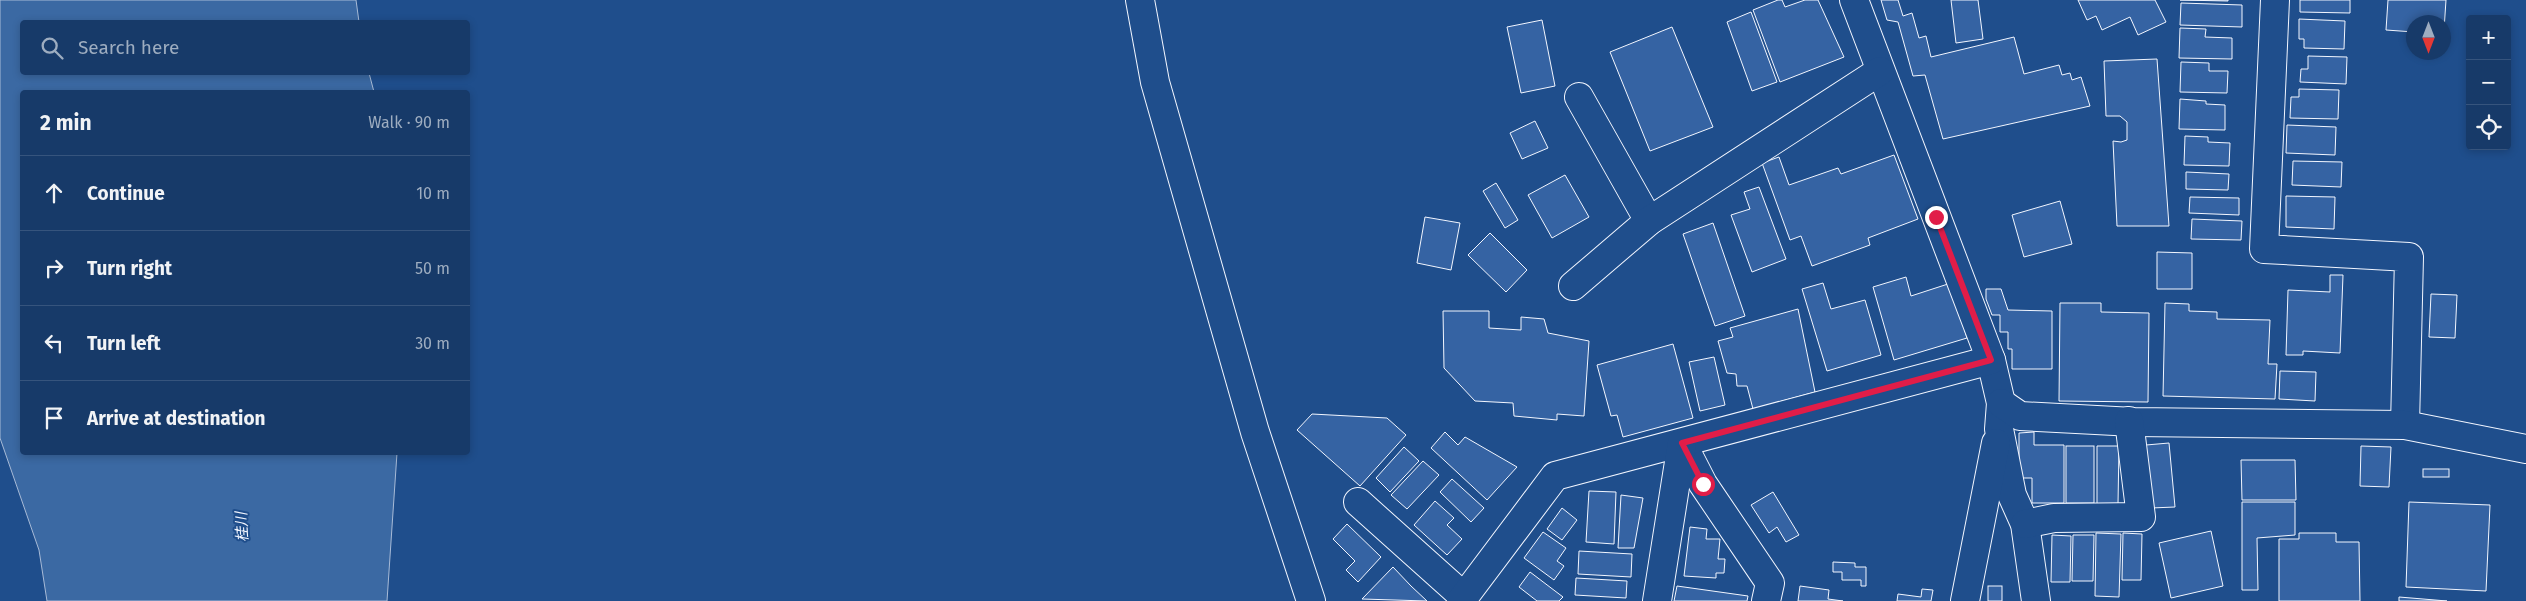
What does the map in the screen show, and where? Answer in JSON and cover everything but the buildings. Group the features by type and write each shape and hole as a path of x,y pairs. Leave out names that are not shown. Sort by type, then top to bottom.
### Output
{"street":[{"path":"1140,0 1155,82 1255,432 1311,601"},
{"path":"1854,0 1991,360 2012,495 2025,524 2036,601"},
{"path":"2275,0 2264,249 2409,256 2405,425"},
{"path":"1573,286 1649,221 1880,70"},
{"path":"1579,97 1649,221"},
{"path":"1358,502 1463,599 1555,476 1991,360"},
{"path":"2000,416 2129,421 2405,425 2526,449"},
{"path":"1965,601 2000,416"},
{"path":"2025,524 2054,518 2140,517 2129,421"},
{"path":"1656,601 1682,443"},
{"path":"1682,443 1703,484 1770,583 1766,601"}],"water":[{"name":"桂川","path":"0,0 356,0 359,20 20,20 20,75 370,75 373,90 20,90 20,455 397,455 387,601 47,601 39,550 0,438"}],"route":[{"path":"1703,484 1682,443 1991,360 1936,217"}]}
